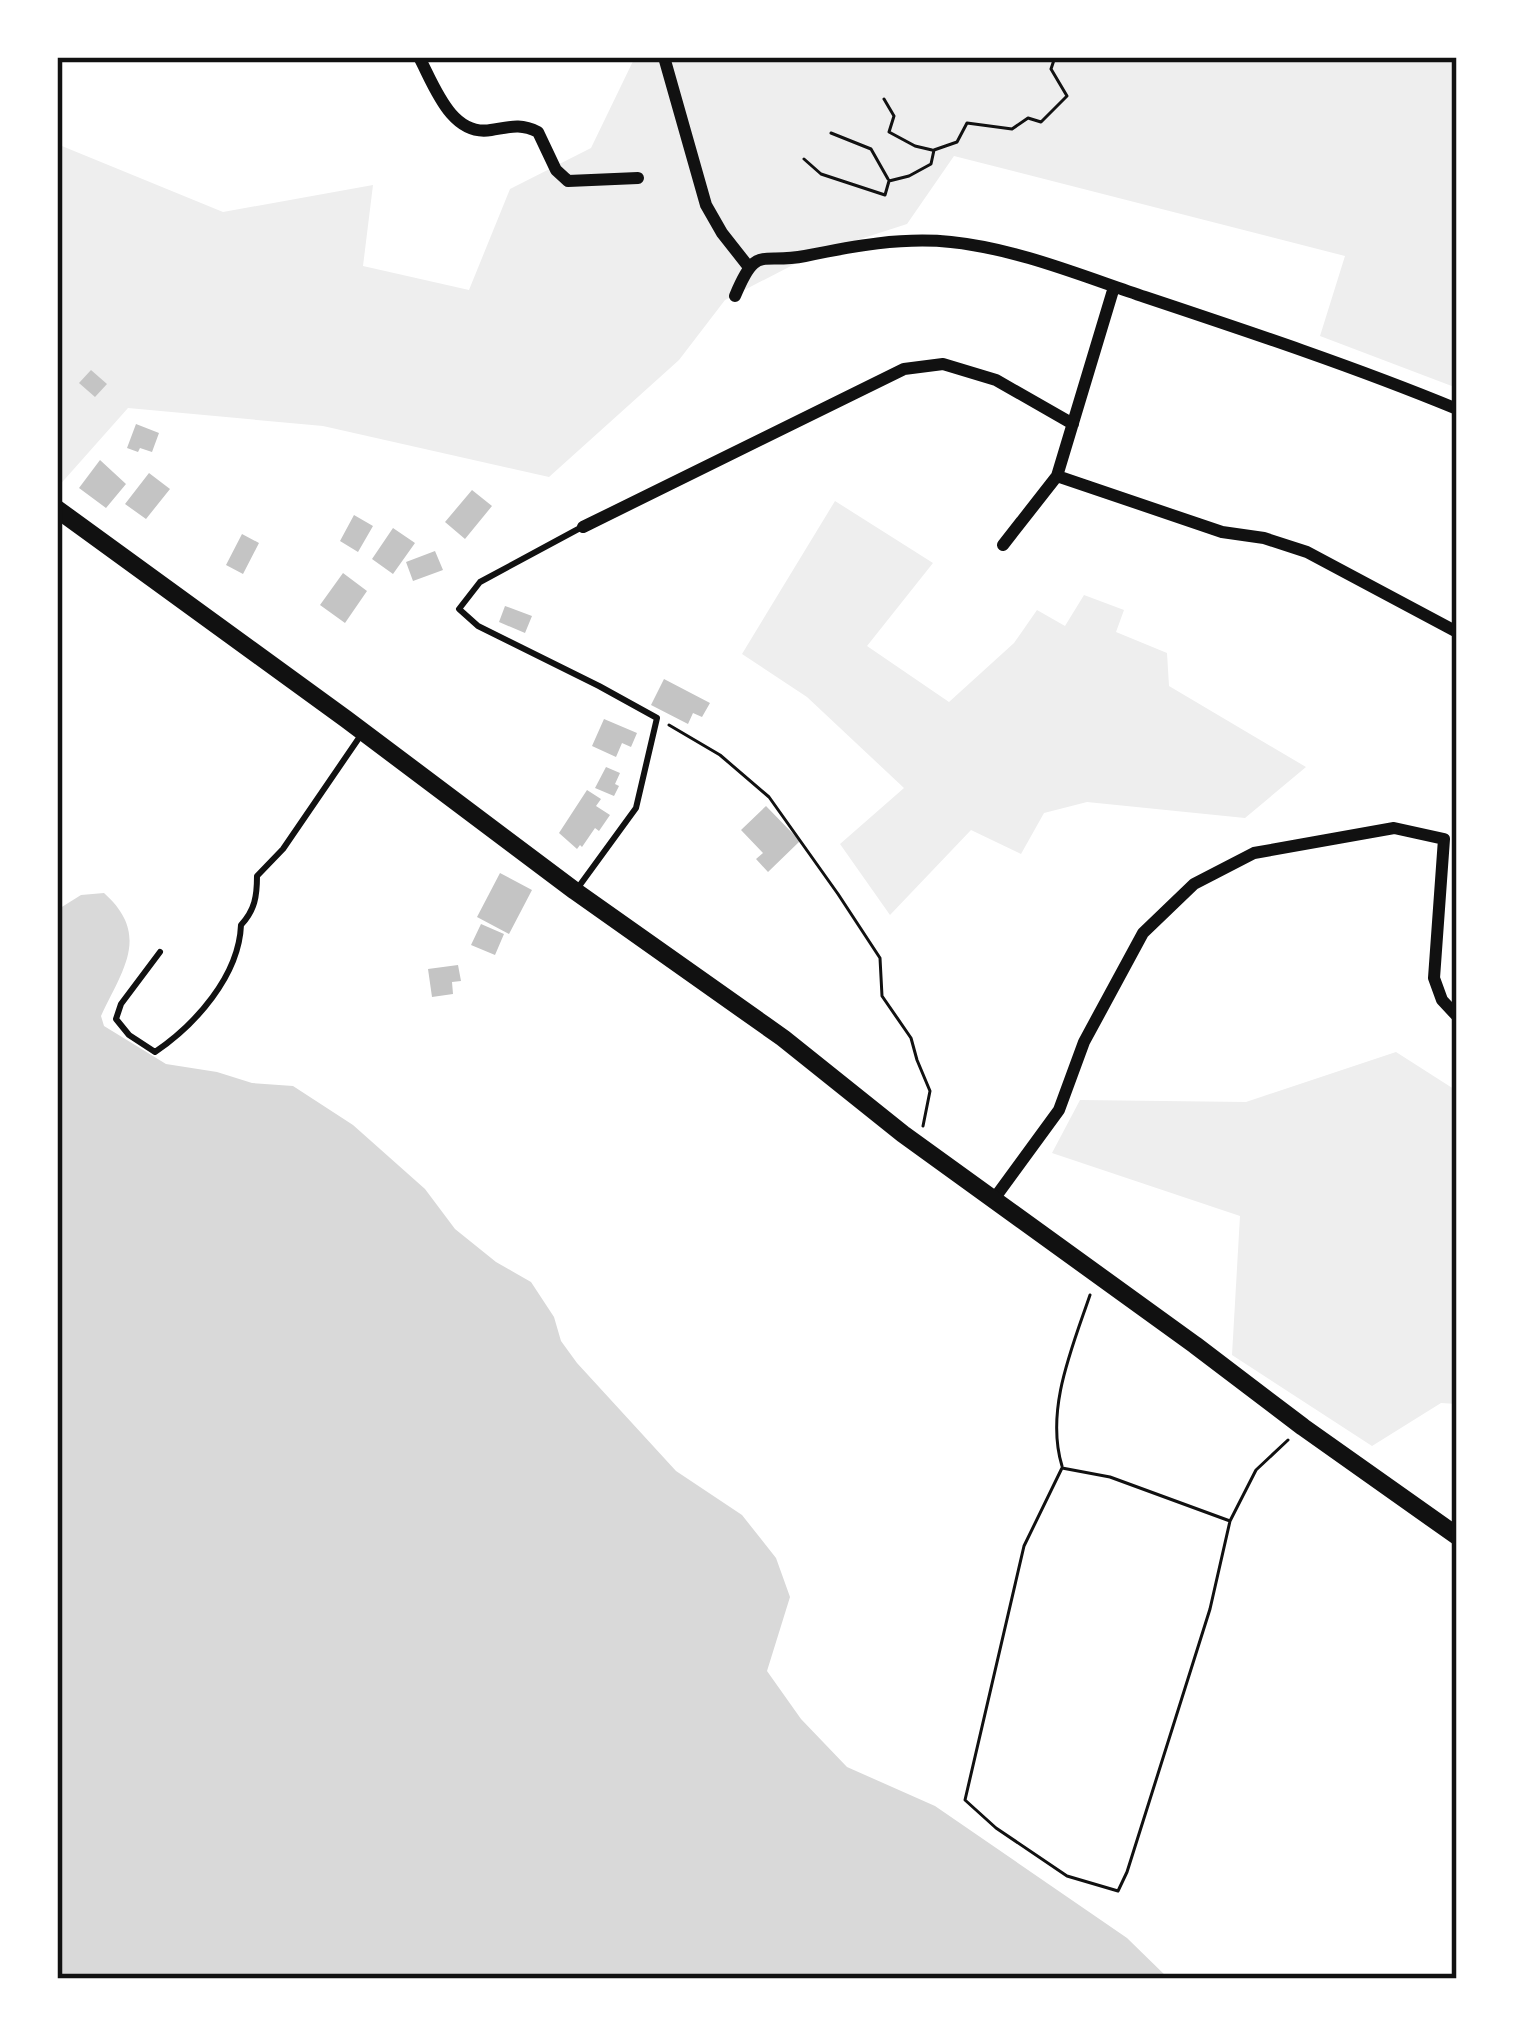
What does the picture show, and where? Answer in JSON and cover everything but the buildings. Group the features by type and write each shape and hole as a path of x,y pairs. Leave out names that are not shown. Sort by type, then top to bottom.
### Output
{"main road":[{"path":"57,508 575,891 783,1038 919,1146 1457,1536"}],"street":[{"path":"419,57 444,105 474,131 515,124 538,132 556,170 568,181 638,178"},
{"path":"664,57 706,205 748,266"},
{"path":"735,296 748,266 765,257 798,257 910,240 950,242 994,249 1114,287 1357,368 1457,409"},
{"path":"1003,545 1058,476 1114,287"},
{"path":"583,526 904,369 943,364 995,380 1073,424"},
{"path":"1058,476 1222,532 1307,551 1457,632"},
{"path":"994,1198 1059,1110 1084,1042 1143,934 1195,884 1254,853 1394,828 1444,838 1434,978 1442,1000 1457,1016"}],"lane":[{"path":"575,891 636,808 657,718 478,626 459,609 480,582 583,526"},
{"path":"160,952 121,1004 116,1018 129,1035 155,1052 181,1034 220,988 240,941 241,925 252,913 257,876 283,849 363,732"}],"path":[{"path":"884,99 894,116 889,132 934,150 956,142 967,123 1012,129 1028,118 1042,122 1066,96 1051,69 1055,57"},
{"path":"804,159 821,174 885,195 889,181 871,149 831,133"},
{"path":"889,181 932,164 934,150"},
{"path":"657,718 720,755 769,797 880,958 882,996 911,1038 930,1090 919,1146"},
{"path":"1096,1273 1063,1376 1056,1430 1062,1468 1024,1546 965,1800 996,1828 1067,1876 1118,1891 1210,1609 1230,1521 1256,1470 1303,1427"},
{"path":"1062,1468 1110,1477 1230,1521"}],"shaded area":[{"path":"635,57 1457,57 1457,388 1320,336 1345,256 954,156 907,224 814,254 725,300 679,360 549,477 323,426 128,408 57,488 57,144 223,212 373,185 363,266 469,290 510,189 591,148"},
{"path":"835,501 933,563 867,646 949,702 1014,643 1037,610 1065,626 1084,595 1124,610 1116,632 1167,653 1169,686 1306,767 1245,818 1087,802 1044,813 1021,854 971,830 890,915 840,844 904,788 807,697 742,654"},
{"path":"104,893 118,908 130,938 124,968 101,1016 104,1026 166,1064 252,1083 293,1086 353,1125 425,1189 455,1229 496,1262 531,1282 577,1363 676,1471 742,1515 776,1558 790,1597 767,1671 801,1719 847,1767 935,1806 1127,1938 1169,1979 57,1979 57,910 81,895"},
{"path":"1396,1052 1457,1091 1457,1404 1441,1403 1372,1446 1232,1355 1240,1216 1052,1153 1080,1100 1246,1102"}]}
